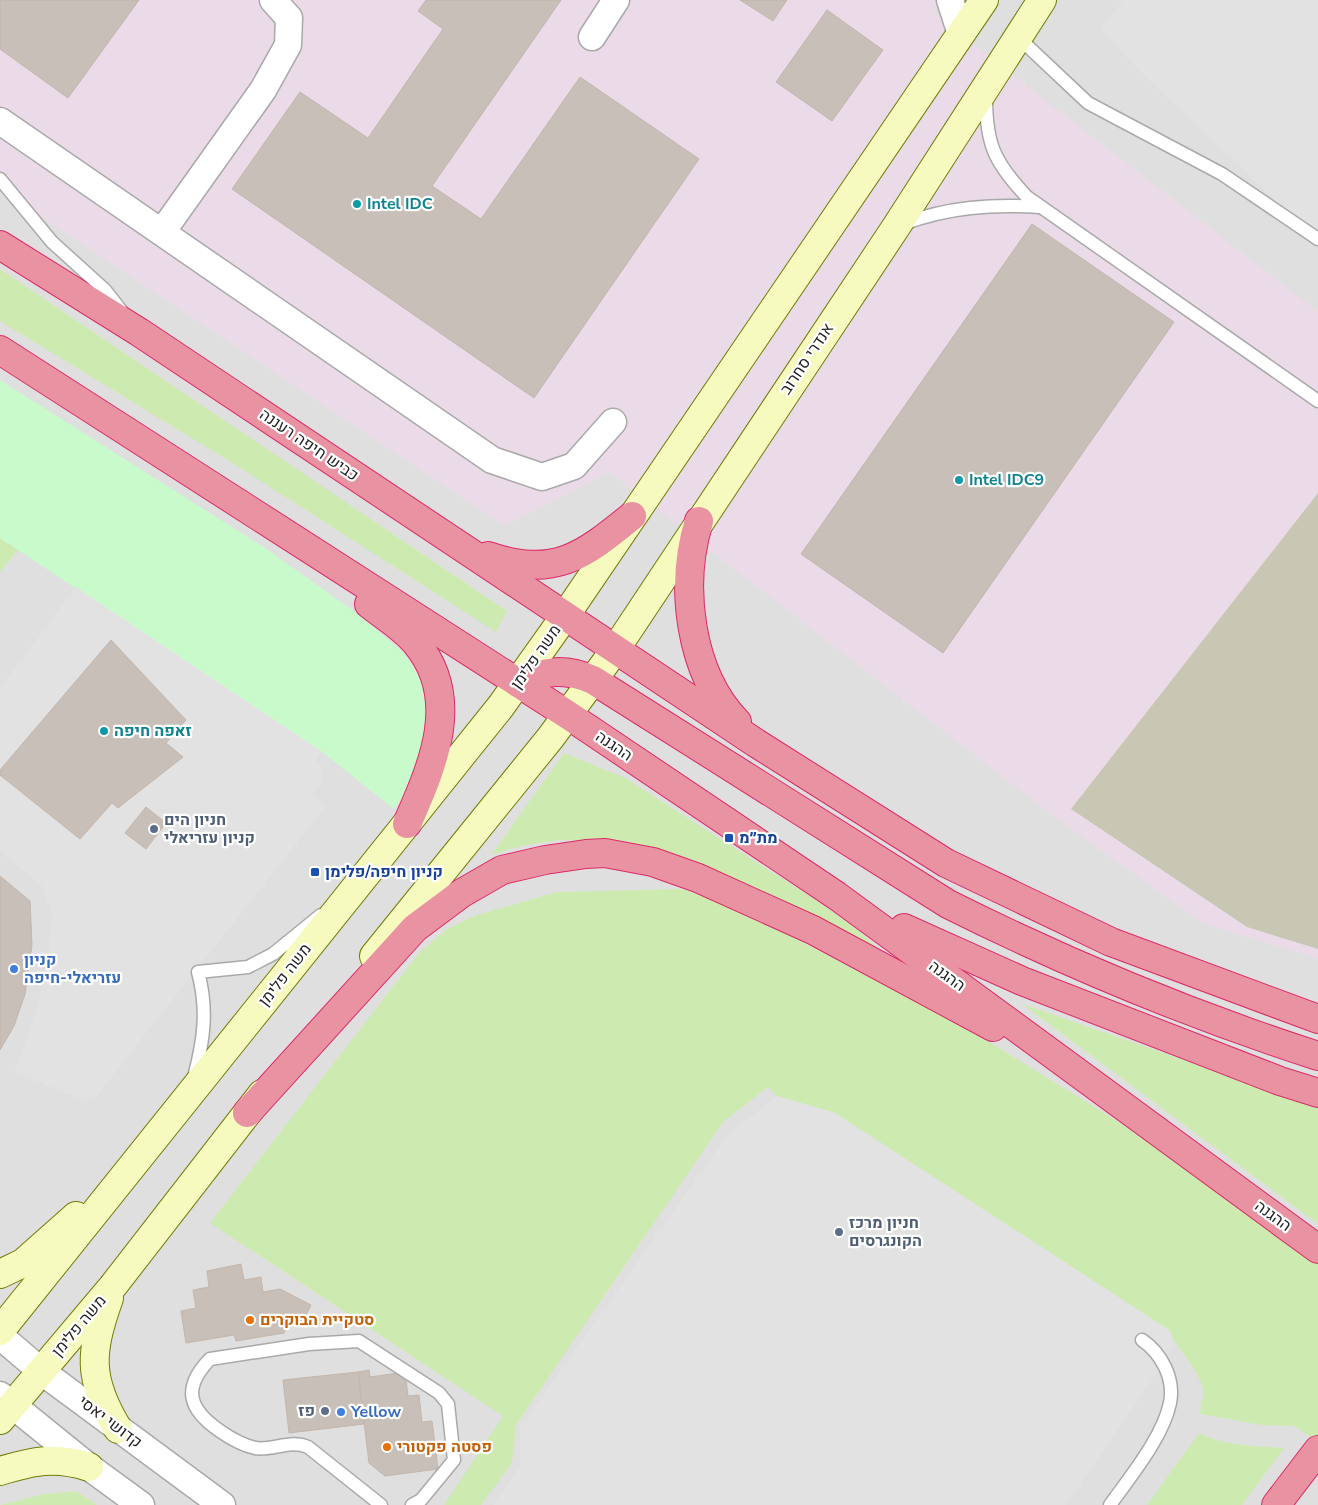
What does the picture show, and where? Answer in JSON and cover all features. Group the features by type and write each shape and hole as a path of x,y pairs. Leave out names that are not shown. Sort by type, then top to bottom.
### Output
{"highway":[{"name":"כביש חיפה רעננה","path":"0,245 139,332 615,650"},
{"path":"0,350 568,715"},
{"path":"242,504 415,642 433,670 441,712 439,736 430,771 407,824"},
{"path":"452,541 506,562 529,566 542,565 563,562 585,552 632,516"},
{"path":"699,521 692,542 689,581 696,642 717,698 756,743"},
{"path":"615,650 756,743 946,863 1026,903 1111,942 1311,1015"},
{"path":"518,683 533,676 562,670 578,673 593,680 948,904 1006,933 1132,989 1318,1056"},
{"name":"ההגנה","path":"568,715 837,896 1318,1249"},
{"path":"247,1113 416,928 462,893 502,870 545,860 605,853 653,862 698,878 805,926 1084,1076"},
{"path":"837,896 935,944 1022,981 1280,1081 1318,1093"},
{"path":"1276,1505 1317,1451"}],"main road":[{"path":"565,616 984,0"},
{"name":"אנדרי סחרוב","path":"568,715 615,650 896,227 1042,0"},
{"name":"משה פלימן","path":"0,1331 348,894 407,824 518,683 565,616"},
{"name":"משה פלימן","path":"4,1407 41,1371 113,1286 247,1113 568,715"},
{"path":"0,1274 23,1263 131,1167"},
{"path":"113,1286 98,1330 94,1378 102,1403 118,1429"},
{"path":"0,1471 42,1460 70,1461 89,1467"}],"street":[{"path":"162,232 263,90 288,45 289,18 273,0"},
{"path":"592,37 616,0"},
{"path":"950,0 961,34"},
{"path":"0,121 492,460 542,477 574,466 613,422"},
{"name":"קדושי יאסי","path":"0,1336 41,1371 222,1505"},
{"path":"4,1407 141,1505"}],"lane":[{"path":"1019,38 1088,103 1222,174 1318,239"},
{"path":"986,88 986,126 989,142 1009,179 1040,207 1318,401"},
{"path":"0,179 52,242 105,290 139,332"},
{"path":"896,227 957,209 1003,205 1040,207"},
{"path":"189,1096 203,1042 205,1022 204,998 198,972 248,967 273,954 348,894"},
{"path":"1110,1505 1159,1430 1170,1402 1169,1375 1160,1356 1142,1340"},
{"path":"381,1505 300,1443 257,1448 240,1443 207,1422 197,1413 192,1396 193,1381 200,1369 210,1359 331,1341 359,1341 439,1393 448,1404 454,1460 421,1500 412,1505"}],"shaded area":[{"path":"0,0 1318,0 1318,1505 0,1505"},
{"path":"0,0 942,0 933,13 1318,312 1318,958 1204,924 1051,814 609,472 505,526 0,189"},
{"path":"1123,0 1318,0 1318,241 1141,72 1101,29"},
{"path":"1318,493 1318,949 1247,927 1071,809"},
{"name":"חניון הים קניון עזריאלי","path":"76,587 321,751 316,760 321,766 321,784 313,795 326,806 95,1098 86,1101 14,1072 29,1035 47,972 52,913 42,886 0,851 0,688"},
{"name":"חניון מרכז הקונגרסים","path":"777,1096 835,1113 1169,1330 1175,1346 1066,1505 493,1505 520,1466 520,1428 728,1134"}],"green space":[{"path":"0,269 507,611 496,632 234,464 0,321"},
{"path":"0,380 265,548 358,614 405,654 432,697 416,779 394,809 321,751 0,538"},
{"path":"0,538 18,550 0,572"},
{"path":"564,753 625,778 811,897 854,927 894,962 795,907 689,860 627,841 560,840 521,846 491,855"},
{"path":"682,889 741,910 962,1025 1162,1149 1318,1261 1318,1442 1294,1426 1261,1425 1200,1414 1203,1390 1197,1374 1169,1330 835,1113 777,1096 768,1087 723,1122 516,1425 512,1463 481,1505 444,1505 503,1416 210,1223 419,953 447,929 474,916 557,892"},
{"path":"1022,1004 1318,1106 1318,1224"},
{"path":"1199,1433 1229,1443 1284,1448 1242,1505 1147,1505"},
{"path":"76,1491 97,1505 0,1505 44,1494"}],"building":[{"path":"0,0 139,0 68,98 0,49"},
{"name":"Intel IDC","path":"426,0 561,0 432,186 481,219 580,77 699,159 534,398 232,189 300,92 368,138 443,29 418,11"},
{"path":"740,0 787,0 773,21"},
{"path":"827,10 883,50 832,121 776,82"},
{"name":"Intel IDC9","path":"1032,224 1174,322 943,653 801,554"},
{"name":"זאפה חיפה","path":"111,640 186,720 166,743 183,757 118,808 112,803 80,839 0,775 0,770"},
{"path":"146,807 166,823 146,849 125,833"},
{"name":"קניון עזריאלי-חיפה","path":"0,876 30,901 32,945 25,994 14,1026 0,1050"},
{"path":"241,1264 244,1280 261,1277 263,1292 280,1289 311,1305 301,1325 291,1320 284,1333 236,1341 234,1335 186,1343 181,1311 196,1308 193,1290 209,1287 207,1271"},
{"path":"369,1370 370,1377 405,1372 408,1396 419,1395 422,1422 432,1421 438,1469 385,1476 369,1463 358,1372"},
{"path":"358,1372 364,1424 289,1433 283,1380"}],"place":[{"name":"Intel IDC","path":"357,204"},
{"name":"Intel IDC9","path":"959,480"},
{"name":"זאפה חיפה","path":"104,731"},
{"name":"חניון הים קניון עזריאלי","path":"154,829"},
{"name":"מת״מ","path":"729,838"},
{"name":"קניון חיפה/פלימן","path":"315,872"},
{"name":"קניון עזריאלי-חיפה","path":"14,969"},
{"name":"חניון מרכז הקונגרסים","path":"839,1232"},
{"name":"סטקיית הבוקרים","path":"250,1320"},
{"name":"פז","path":"325,1411"},
{"name":"Yellow","path":"341,1412"},
{"name":"פסטה פקטורי","path":"387,1447"}]}
